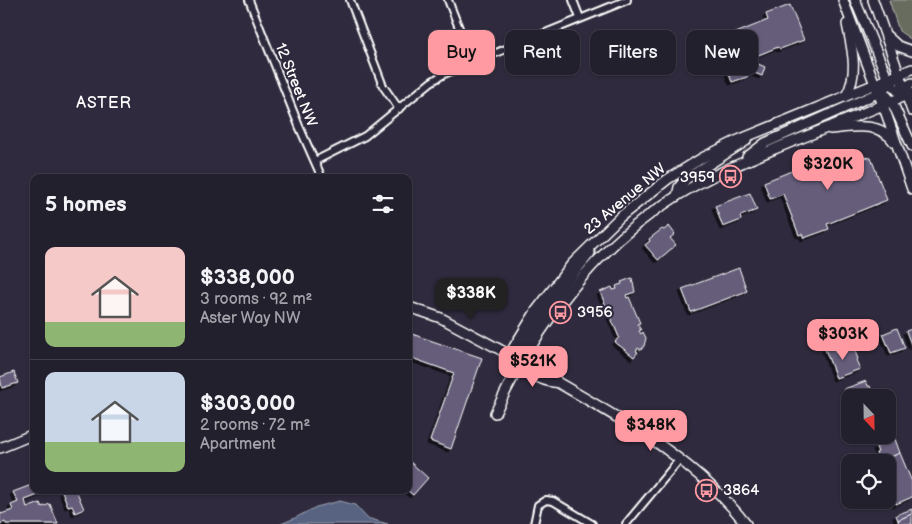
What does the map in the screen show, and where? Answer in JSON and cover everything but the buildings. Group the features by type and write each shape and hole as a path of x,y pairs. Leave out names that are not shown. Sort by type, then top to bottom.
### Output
{"main road":[{"path":"855,0 894,90 912,146"},
{"path":"873,0 900,74 894,90 883,105 912,189"},
{"path":"843,1 894,90 912,110"},
{"path":"843,1 853,53 854,72 852,85 846,96"},
{"path":"886,34 898,46 912,51"},
{"path":"900,74 912,69"},
{"path":"735,166 766,144 894,90"},
{"name":"23 Avenue NW","path":"509,355 536,311 572,264 616,221 672,176 719,149 846,96 894,90"},
{"name":"23 Avenue NW","path":"495,414 506,389 554,312 589,270 657,209 677,196 735,166 883,105 894,90"},
{"path":"822,130 875,128 882,130 890,136 898,149"},
{"path":"677,196 680,187 686,179 763,130"},
{"path":"523,362 522,351 537,322 616,221"},
{"path":"412,308 441,318 523,362 538,363 554,374 557,382 635,428 680,458 719,492 746,524"},
{"path":"0,448 30,436"}],"street":[{"name":"12 Street NW","path":"250,0 320,174"},
{"path":"350,0 384,86 399,109"},
{"path":"448,0 460,30"},
{"path":"573,0 580,18"},
{"path":"495,52 627,0"},
{"path":"314,161 365,136 431,82 443,75"},
{"path":"626,524 680,458"},
{"path":"534,524 537,508 543,501 553,501 592,524"}],"green space":[{"path":"889,0 912,0 912,40 899,31"}],"water":[{"path":"340,501 355,505 367,518 388,524 281,524 316,507"}],"place":[{"name":"3959","path":"731,177"},
{"name":"3956","path":"561,312"},
{"name":"3864","path":"707,490"}],"district":[{"name":"ASTER","path":"104,103"}]}
